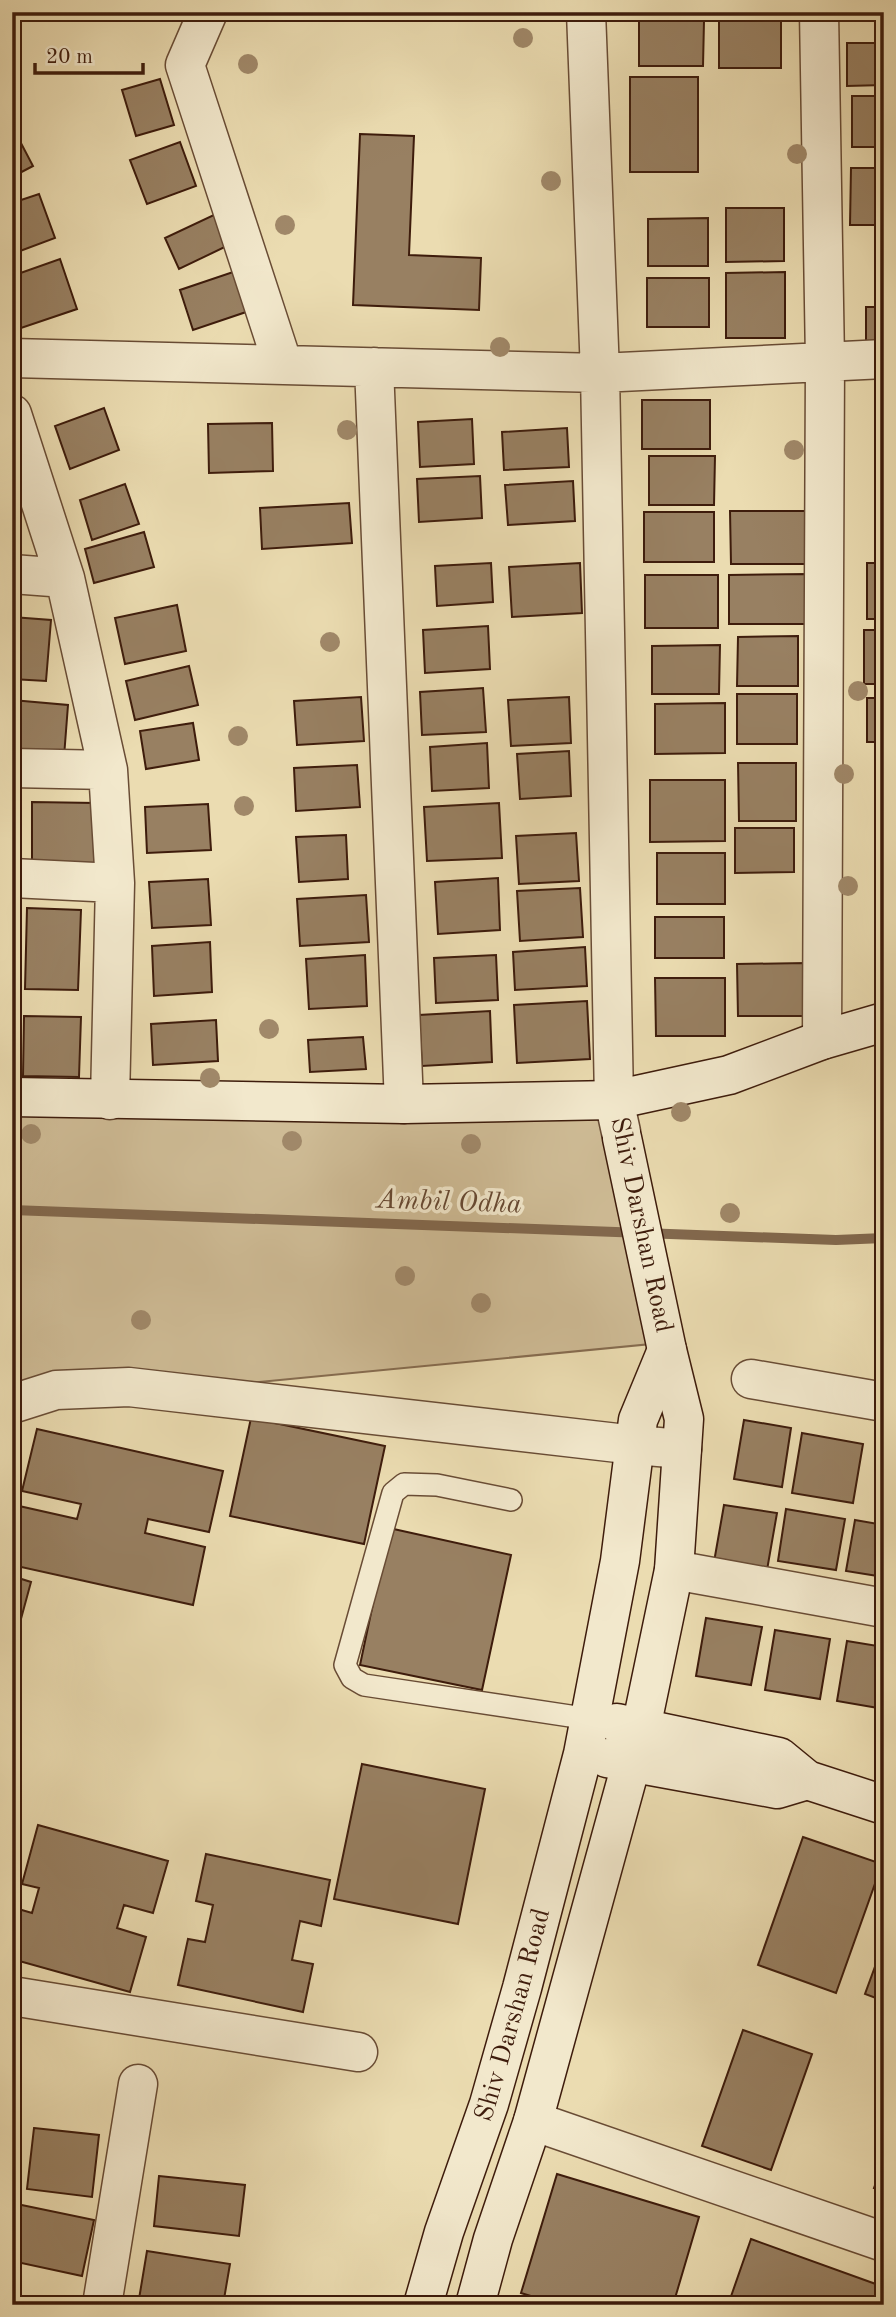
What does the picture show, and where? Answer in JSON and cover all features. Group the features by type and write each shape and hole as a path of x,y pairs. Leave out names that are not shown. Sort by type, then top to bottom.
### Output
{"street":[{"path":"208,12 184,65 283,365"},
{"name":"Shiv Darshan Road","path":"475,2305 493,2239 533,2121 637,1745 674,1570 684,1419 614,1100 600,373 586,12"},
{"path":"819,12 825,361 822,1040"},
{"path":"12,358 600,373 884,359"},
{"path":"374,368 404,1104"},
{"path":"12,414 65,578 108,770 115,883 110,1100"},
{"path":"12,574 65,578"},
{"path":"12,768 108,770"},
{"path":"12,878 115,883"},
{"path":"12,1097 404,1104 614,1100 729,1075 822,1040 884,1022"},
{"name":"Shiv Darshan Road","path":"423,2305 444,2232 489,2104 587,1736 620,1561 638,1420 667,1350"},
{"path":"751,1379 884,1402"},
{"path":"12,1404 56,1390 130,1387 682,1449"},
{"path":"674,1570 884,1608"},
{"path":"587,1736 637,1745 779,1757 807,1780 884,1805"},
{"path":"12,1996 358,2052"},
{"path":"102,2305 138,2084"},
{"path":"533,2121 884,2242"}],"lane":[{"path":"511,1500 437,1485 404,1484 393,1493 345,1665 352,1678 364,1685 587,1736"}],"shaded area":[{"path":"12,1111 601,1119 651,1344 12,1406"}],"building":[{"path":"848,12 884,12 884,20 849,19"},
{"path":"719,17 781,17 781,68 719,68"},
{"path":"639,21 704,21 703,66 639,66"},
{"path":"847,43 884,43 884,85 847,86"},
{"path":"630,77 698,77 698,172 630,172"},
{"path":"160,79 174,125 136,136 122,90"},
{"path":"852,96 884,96 884,147 852,147"},
{"path":"12,126 33,166 12,177"},
{"path":"360,134 414,136 409,255 481,258 479,310 353,305"},
{"path":"180,142 196,186 147,204 130,160"},
{"path":"851,168 884,168 884,225 850,225"},
{"path":"39,194 55,238 12,254 12,203"},
{"path":"726,208 784,208 784,261 726,262"},
{"path":"218,213 233,243 179,269 165,238"},
{"path":"708,218 708,266 648,266 648,219"},
{"path":"60,259 77,309 21,328 12,300 12,276"},
{"path":"236,271 249,311 193,330 180,290"},
{"path":"785,272 785,338 726,338 726,273"},
{"path":"647,278 709,278 709,327 647,327"},
{"path":"866,307 884,307 884,353 866,353"},
{"path":"642,400 710,400 710,449 642,449"},
{"path":"104,408 119,450 70,469 55,426"},
{"path":"472,419 474,464 420,467 418,422"},
{"path":"272,423 273,471 209,473 208,424"},
{"path":"567,428 569,467 504,470 502,432"},
{"path":"649,456 715,456 714,505 649,505"},
{"path":"480,476 482,518 419,522 417,479"},
{"path":"573,481 575,521 508,525 505,485"},
{"path":"125,484 139,524 92,540 80,500"},
{"path":"349,503 352,543 262,549 260,508"},
{"path":"730,511 807,511 807,564 731,564"},
{"path":"644,512 714,512 714,562 644,562"},
{"path":"144,532 154,567 94,583 85,549"},
{"path":"491,563 493,602 437,606 435,566"},
{"path":"580,563 582,613 512,617 509,567"},
{"path":"867,563 884,563 884,619 867,619"},
{"path":"808,574 808,624 729,624 729,575"},
{"path":"645,575 718,575 718,628 645,628"},
{"path":"177,605 186,651 125,664 115,618"},
{"path":"12,617 51,620 46,681 12,679"},
{"path":"488,626 490,669 425,673 423,630"},
{"path":"864,630 884,630 884,684 864,684"},
{"path":"798,636 798,686 737,686 738,637"},
{"path":"720,645 719,694 652,694 652,646"},
{"path":"189,666 198,705 135,720 126,681"},
{"path":"483,688 486,732 422,735 420,692"},
{"path":"737,694 797,694 797,744 737,744"},
{"path":"361,697 364,741 297,745 294,701"},
{"path":"569,697 571,743 511,746 508,700"},
{"path":"867,698 884,698 884,742 867,742"},
{"path":"12,700 68,705 64,757 12,753"},
{"path":"725,703 725,753 655,754 655,704"},
{"path":"193,723 199,760 146,769 140,731"},
{"path":"487,743 489,788 432,791 430,747"},
{"path":"569,751 571,796 520,799 517,754"},
{"path":"738,763 796,763 796,821 739,821"},
{"path":"357,765 360,807 296,811 294,768"},
{"path":"650,780 725,780 725,841 650,842"},
{"path":"32,802 96,803 95,869 32,863"},
{"path":"499,803 502,858 427,861 424,807"},
{"path":"208,804 211,850 147,853 145,807"},
{"path":"735,828 794,828 794,872 735,873"},
{"path":"576,833 579,881 519,884 516,836"},
{"path":"346,835 348,879 299,882 296,837"},
{"path":"657,853 725,853 725,904 657,904"},
{"path":"498,878 500,930 438,934 435,882"},
{"path":"208,879 211,925 152,928 149,882"},
{"path":"580,888 583,937 520,941 517,891"},
{"path":"366,895 369,942 300,946 297,899"},
{"path":"27,908 81,910 78,990 25,989"},
{"path":"655,917 724,917 724,958 655,958"},
{"path":"210,942 212,992 154,996 152,946"},
{"path":"585,947 587,986 515,990 513,952"},
{"path":"365,955 367,1006 309,1009 306,959"},
{"path":"496,955 498,1000 436,1003 434,958"},
{"path":"806,963 806,1016 738,1016 737,964"},
{"path":"655,978 725,978 725,1036 656,1036"},
{"path":"587,1001 590,1059 517,1063 514,1005"},
{"path":"490,1011 492,1062 422,1066 419,1015"},
{"path":"24,1016 81,1017 79,1077 23,1076"},
{"path":"216,1020 218,1061 153,1065 151,1024"},
{"path":"363,1037 366,1069 310,1072 308,1040"},
{"path":"251,1418 385,1446 364,1544 230,1516"},
{"path":"744,1420 791,1428 782,1487 734,1479"},
{"path":"37,1429 223,1471 209,1532 148,1519 145,1533 205,1547 193,1605 12,1565 12,1536 19,1506 77,1519 81,1504 22,1491"},
{"path":"802,1433 863,1444 853,1503 792,1493"},
{"path":"724,1505 777,1513 767,1570 714,1562"},
{"path":"786,1509 845,1519 836,1570 778,1561"},
{"path":"855,1520 884,1525 884,1577 846,1571"},
{"path":"389,1528 511,1555 482,1690 360,1665"},
{"path":"12,1576 31,1582 12,1652"},
{"path":"706,1618 762,1627 751,1685 696,1676"},
{"path":"775,1630 830,1639 820,1699 765,1690"},
{"path":"847,1641 884,1647 884,1709 837,1701"},
{"path":"362,1764 485,1789 458,1924 334,1899"},
{"path":"38,1825 168,1861 153,1913 124,1905 117,1928 146,1937 130,1992 12,1959 12,1917 15,1908 32,1913 39,1888 22,1884"},
{"path":"803,1837 882,1864 836,1993 758,1965"},
{"path":"206,1854 330,1880 321,1926 300,1921 292,1960 313,1964 303,2012 178,1985 188,1939 205,1942 213,1905 196,1901"},
{"path":"884,1942 884,2001 865,1994"},
{"path":"743,2030 812,2054 771,2170 702,2146"},
{"path":"34,2128 99,2135 92,2197 27,2189"},
{"path":"884,2160 884,2191 874,2188"},
{"path":"557,2174 699,2217 673,2305 560,2305 521,2293"},
{"path":"159,2176 245,2185 239,2236 154,2226"},
{"path":"12,2203 94,2220 82,2276 12,2261"},
{"path":"751,2239 884,2287 881,2305 728,2305"},
{"path":"147,2251 230,2264 223,2305 138,2305"}],"waterway":[{"name":"Ambil Odha","path":"12,1210 836,1240 884,1238"}]}
